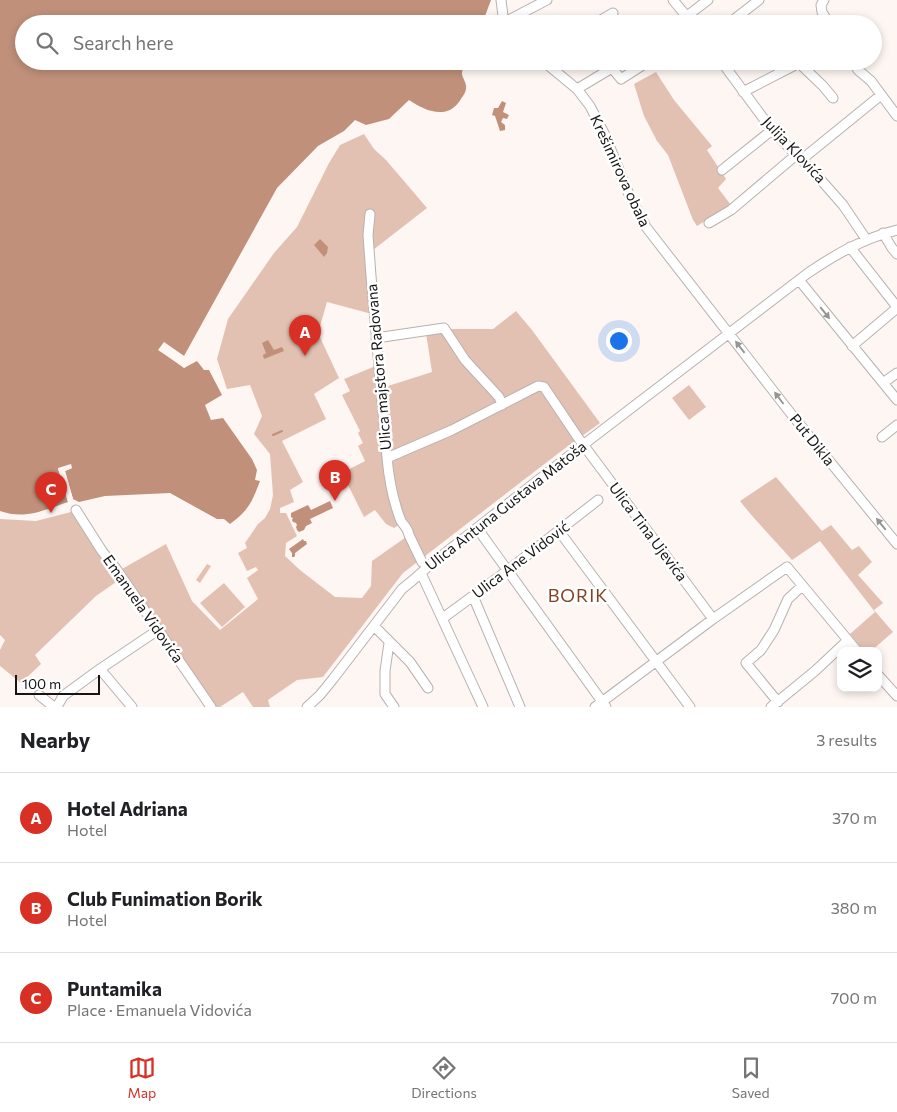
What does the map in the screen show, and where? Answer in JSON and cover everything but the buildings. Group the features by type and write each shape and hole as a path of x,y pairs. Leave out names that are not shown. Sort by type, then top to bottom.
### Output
{"street":[{"path":"501,0 503,15"},
{"path":"519,15 547,0"},
{"path":"673,0 686,15"},
{"path":"688,15 708,0"},
{"path":"740,15 759,0"},
{"path":"824,0 821,4 824,15"},
{"name":"Krešimirova obala","path":"554,70 577,90 598,121 628,192 646,228 729,334"},
{"path":"577,90 609,70"},
{"path":"614,70 621,79 635,70"},
{"name":"Julija Klovića","path":"727,70 772,130 827,185 866,239"},
{"path":"742,92 786,70"},
{"path":"807,70 833,98"},
{"path":"858,70 871,80 881,95 896,111"},
{"path":"709,223 730,210 881,95"},
{"path":"722,170 772,130"},
{"name":"Ulica majstora Radovana","path":"370,214 368,236 386,458 452,430 538,386 544,387 583,445"},
{"name":"Ulica Antuna Gustava Matoša","path":"310,706 402,590 477,528 799,280 850,247 866,239 897,230"},
{"path":"883,233 897,254"},
{"path":"850,247 897,308 852,346"},
{"path":"799,280 897,400"},
{"path":"376,338 444,328 465,360 499,397 502,405"},
{"name":"Put Dikla","path":"729,334 897,544"},
{"path":"883,383 897,373"},
{"path":"882,437 897,425"},
{"name":"Ulica Tina Ujevića","path":"583,445 713,619"},
{"path":"386,458 402,523 408,530 422,562"},
{"name":"Ulica Ane Vidović","path":"443,618 598,500"},
{"name":"Emanuela Vidovića","path":"76,510 102,551 211,707"},
{"path":"477,528 601,705 713,619 787,567 854,647"},
{"path":"559,531 688,706"},
{"path":"422,573 482,707"},
{"path":"802,586 788,599 774,630 761,650 746,663 775,704 815,671 848,640"},
{"path":"473,596 520,707"},
{"path":"374,626 410,662 428,688"},
{"path":"39,695 56,707 64,696 158,630"},
{"path":"389,643 385,671 385,694 394,707"},
{"path":"100,669 132,707"},
{"path":"882,679 897,696"}],"shaded area":[{"path":"0,0 491,0 485,15 15,15 15,70 462,70 466,91 456,106 450,110 436,112 422,108 409,100 389,119 366,125 355,120 344,131 318,146 277,188 184,356 164,343 159,350 184,368 197,361 204,370 209,370 222,395 205,405 211,420 223,418 252,459 257,470 255,480 260,481 252,500 242,514 230,524 224,519 217,519 170,493 105,496 79,502 73,499 65,471 72,468 58,469 68,502 34,513 18,515 0,511"},
{"path":"656,72 674,100 712,146 707,150 726,179 718,188 731,205 697,226 668,155 657,141 644,116 634,84"},
{"path":"502,101 506,103 503,112 509,115 507,119 503,118 501,122 505,125 505,130 500,131 495,116 492,115 494,108 498,108"},
{"path":"364,134 374,149 386,160 427,208 373,250 372,314 327,302 318,333 339,378 314,394 326,419 282,441 303,482 290,490 294,502 280,508 280,513 286,513 297,536 286,543 285,556 335,597 362,598 371,586 372,561 409,535 402,523 394,528 386,524 375,510 364,517 342,473 365,461 358,446 363,443 358,433 360,431 342,395 350,391 344,379 378,365 386,390 388,386 432,372 426,333 452,329 493,329 516,311 600,423 403,573 323,677 297,680 268,700 270,707 253,707 243,692 220,707 211,707 122,569 166,544 192,601 220,630 258,599 247,578 258,570 256,567 247,571 238,553 247,548 245,543 270,509 273,495 270,454 254,434 262,416 250,385 227,389 217,359 228,319 274,253 297,227 340,145"},
{"path":"320,239 328,247 324,257 314,245"},
{"path":"268,340 274,350 282,347 284,351 264,359 263,355 266,353 262,343"},
{"path":"689,385 706,407 689,420 672,398"},
{"path":"776,477 822,531 831,525 852,550 859,546 872,562 858,575 883,603 874,610 893,632 876,647 861,647 850,634 875,612 820,541 792,560 740,501"},
{"path":"330,501 333,508 310,519 312,523 306,526 304,530 299,532 297,530 297,525 292,520 291,513 308,505 311,510"},
{"path":"71,512 119,580 96,596 35,655 41,664 21,683 0,666 0,650 5,640 0,635 0,519 36,521"},
{"path":"303,539 307,544 292,557 289,549"},
{"path":"207,564 211,566 200,583 196,580"},
{"path":"224,583 245,607 222,627 200,603"}],"pier":[{"path":"164,342 184,356 184,359 164,346 162,349 184,365 185,368 158,350"},
{"path":"71,464 72,468 65,471 73,499 70,501 68,502 58,468","holes":["61,470 63,470 70,501"]}],"waterway":[{"path":"273,435 282,431"}],"place":[{"name":"Hotel Adriana","path":"305,356"},
{"name":"Club Funimation Borik","path":"335,501"},
{"name":"Puntamika","path":"51,513"}],"district":[{"name":"BORIK","path":"578,596"}]}
